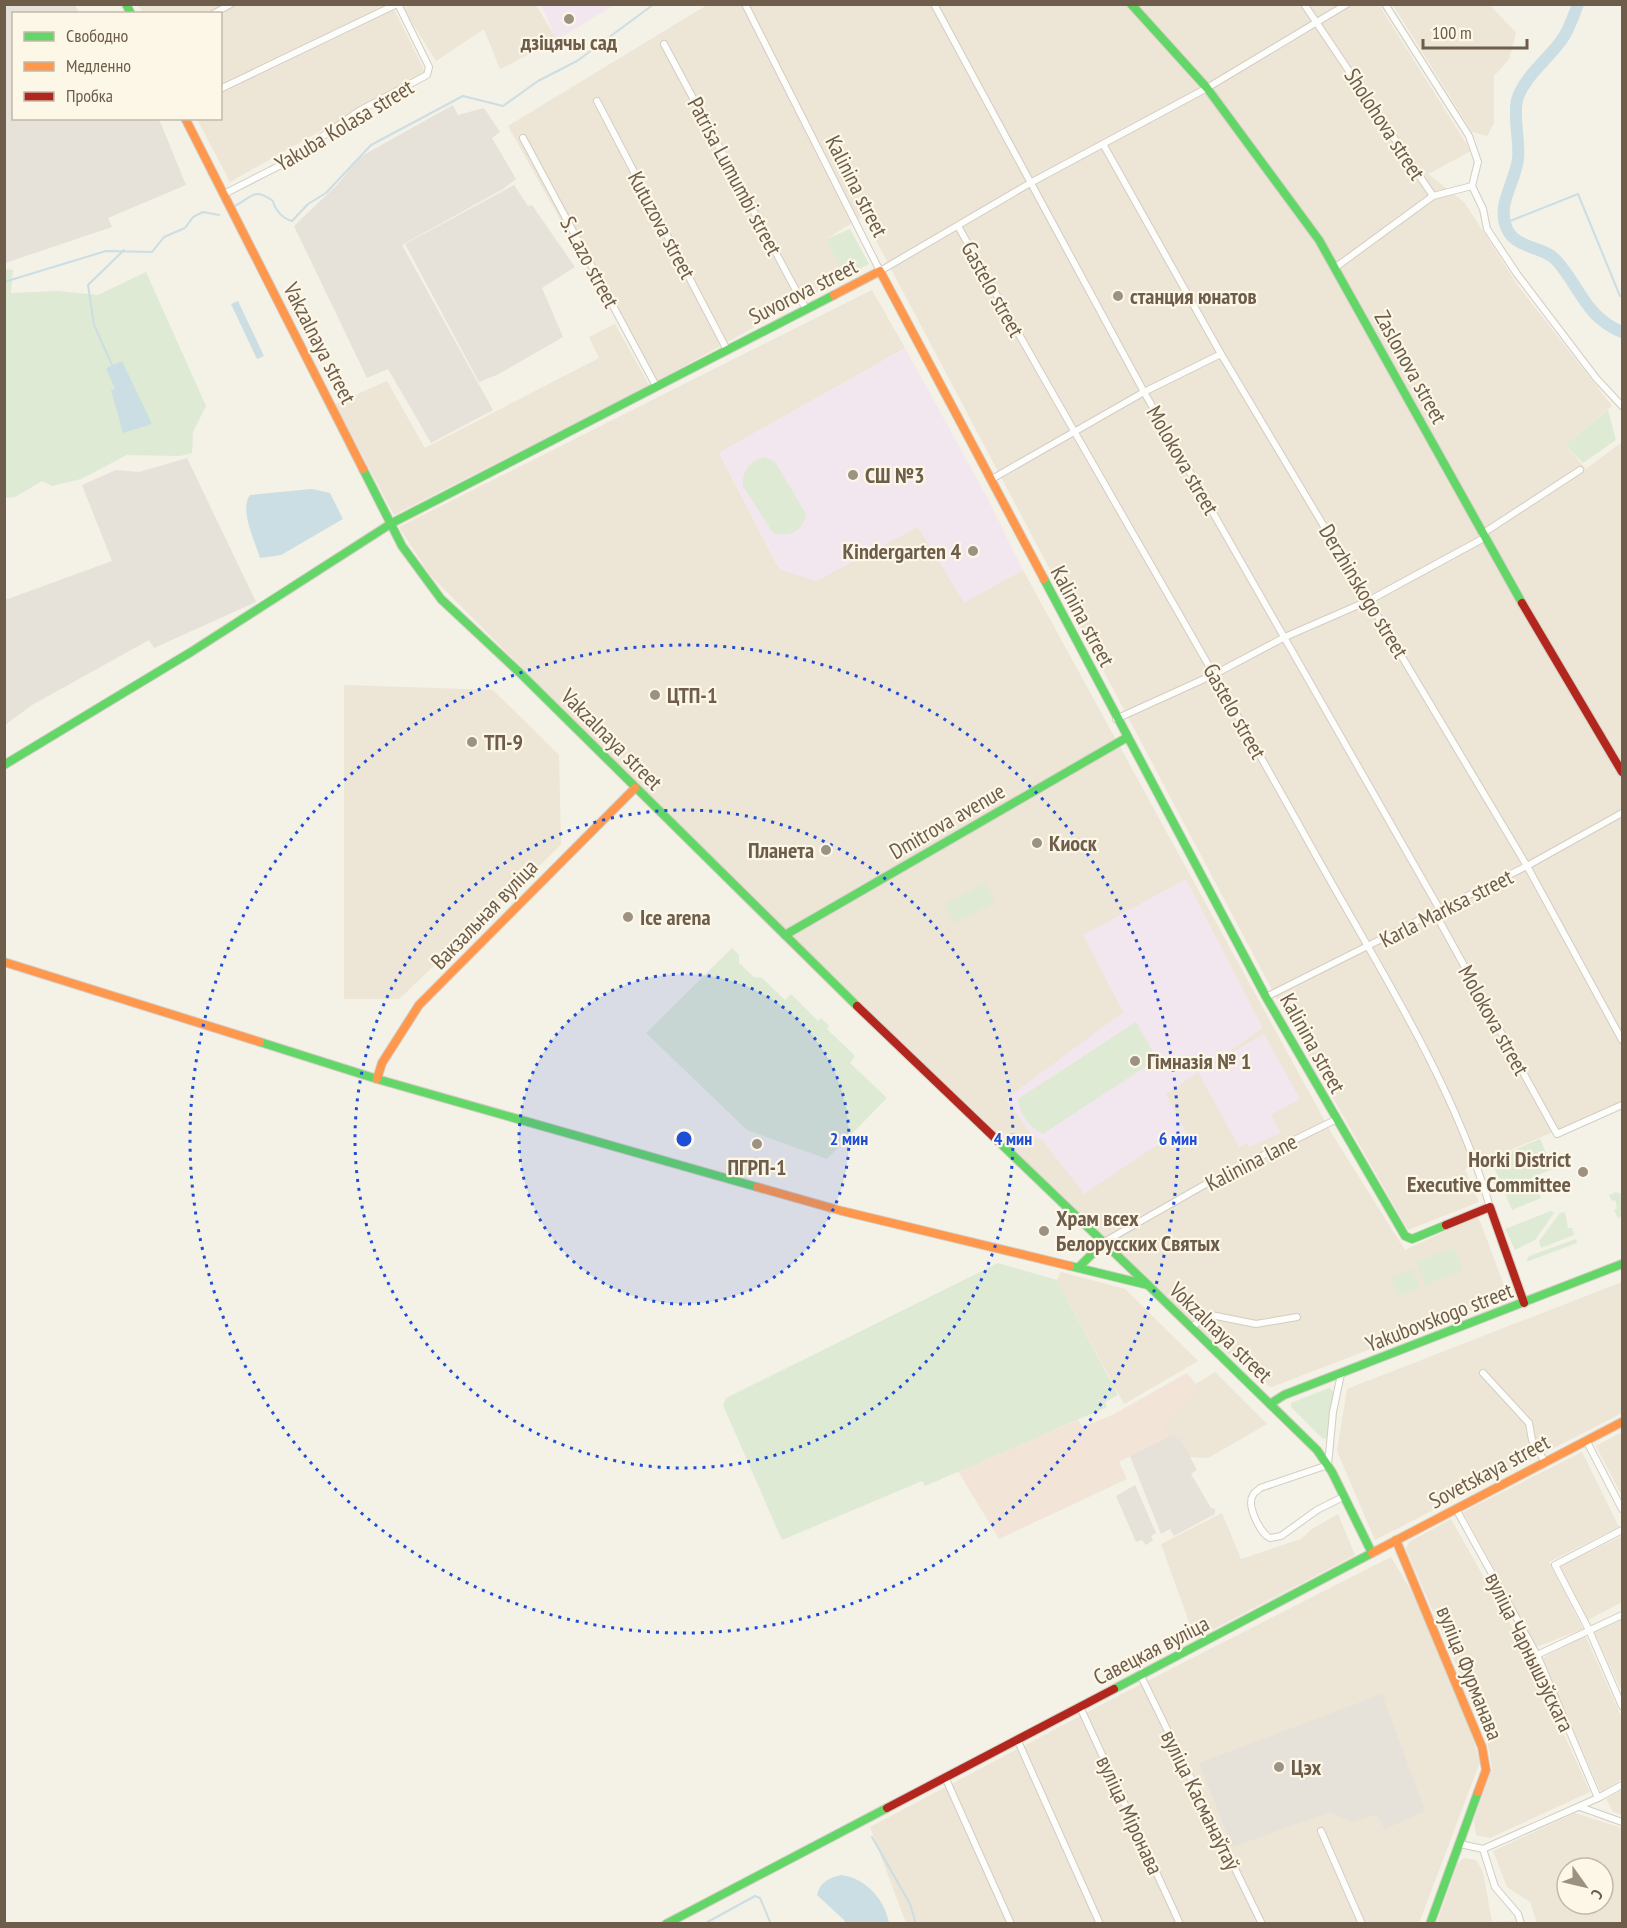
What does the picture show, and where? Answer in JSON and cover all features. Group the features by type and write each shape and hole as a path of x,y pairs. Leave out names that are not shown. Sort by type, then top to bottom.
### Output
{"main road":[{"name":"Zaslonova street","path":"1131,4 1207,88 1319,240 1483,536 1623,772"},
{"name":"Vakzalnaya street","path":"186,120 410,560 448,607 520,673 785,935 1148,1285"},
{"name":"Suvorova street","path":"4,765 191,652 392,523 880,271"},
{"name":"Kalinina street","path":"880,271 1126,738 1266,997 1405,1236 1412,1239 1490,1207"},
{"name":"Dmitrova avenue","path":"785,935 1126,738"},
{"name":"Вакзальная вуліца","path":"377,1079 382,1063 419,1005 635,788"},
{"path":"4,962 377,1079 854,1214 1148,1285"},
{"path":"1490,1207 1524,1303"},
{"path":"1079,1267 1104,1242"},
{"name":"Yakubovskogo street","path":"1270,1404 1284,1395 1623,1264"},
{"name":"Vokzalnaya street","path":"1148,1285 1270,1404"},
{"path":"1270,1404 1317,1450 1328,1465 1372,1553"},
{"name":"Sovetskaya street","path":"1372,1553 1623,1422"},
{"name":"вуліца Фурманава","path":"1396,1540 1482,1747 1486,1770 1430,1923"},
{"name":"Савецкая вуліца","path":"666,1923 1372,1553"}],"street":[{"path":"217,12 231,4"},
{"path":"222,88 397,4"},
{"name":"Yakuba Kolasa street","path":"224,194 281,165 359,111 427,75 429,67 397,4"},
{"name":"Kalinina street","path":"745,4 880,271"},
{"name":"Molokova street","path":"934,4 1144,392 1285,637 1437,911 1553,1128 1557,1134 1623,1105"},
{"name":"Sholohova street","path":"1304,4 1433,196 1472,186"},
{"name":"Suvorova street","path":"880,271 1032,182 1207,88 1347,4"},
{"path":"1385,4 1429,69 1469,136 1478,162 1472,186 1483,209 1487,229 1517,274 1596,378 1623,406"},
{"name":"Patrisa Lumumbi street","path":"664,44 806,309"},
{"name":"Kutuzova street","path":"597,101 727,350"},
{"name":"S. Lazo street","path":"523,138 656,386"},
{"name":"Derzhinskogo street","path":"1103,144 1221,354 1527,866 1623,1040"},
{"path":"1336,267 1433,196"},
{"name":"Gastelo street","path":"958,226 1073,433 1215,674 1368,948 1460,1120 1490,1207"},
{"path":"990,480 1144,392 1221,354"},
{"path":"1116,719 1215,674 1285,637 1370,600 1483,536 1580,470"},
{"name":"Karla Marksa street","path":"1266,997 1368,948 1527,866 1623,813"},
{"name":"Kalinina lane","path":"1104,1242 1213,1180 1335,1119"},
{"path":"1191,1327 1211,1315 1256,1324 1297,1317"},
{"path":"1483,1373 1529,1423 1532,1440 1545,1462"},
{"path":"1341,1374 1333,1412 1328,1465 1260,1488 1253,1495 1251,1502 1260,1529 1270,1538 1281,1536 1317,1510 1343,1497"},
{"path":"1586,1440 1623,1509"},
{"name":"вуліца Чарнышэўскага","path":"1456,1509 1537,1655 1598,1798"},
{"path":"1623,1530 1555,1565 1621,1696 1623,1706"},
{"path":"1537,1655 1623,1614"},
{"name":"вуліца Касманаўтаў","path":"1141,1676 1262,1923"},
{"name":"вуліца Міронава","path":"1080,1707 1180,1923"},
{"path":"1017,1739 1100,1923"},
{"path":"945,1777 1011,1923"},
{"path":"1460,1844 1483,1849 1580,1807 1623,1785"},
{"path":"1580,1807 1623,1822"},
{"path":"1321,1831 1362,1923"},
{"path":"1483,1849 1495,1887 1518,1914 1521,1923"}],"shaded area":[{"path":"412,4 536,5 557,40 500,69 484,29 436,61 403,8"},
{"path":"4,5 75,5 78,12 12,12 12,120 159,120 186,185 108,218 112,227 5,263"},
{"path":"138,5 392,5 425,72 230,182 198,120 222,120 222,12 142,12"},
{"name":"дзіцячы сад","path":"541,5 614,5 557,40"},
{"path":"707,5 1379,5 1471,151 1428,174 1464,202 1519,287 1612,406 1565,445 1586,469 1622,442 1622,1103 1465,1169 1479,1202 1408,1230 1278,1001 863,216 826,239 846,276 652,384 508,126"},
{"path":"1393,5 1490,5 1516,33 1509,59 1494,76 1494,123 1487,136 1472,132"},
{"path":"453,105 458,115 484,108 500,132 492,138 516,179 503,189 402,245 493,410 431,443 388,369 367,378 294,226 338,184 360,157"},
{"path":"514,185 528,206 532,205 575,267 542,288 563,337 499,374 479,382 405,244"},
{"path":"872,290 905,348 719,453 778,567 816,581 918,526 964,602 1023,570 1332,1134 1405,1250 1478,1216 1508,1296 1272,1387 1267,1385 1222,1349 1094,1233 865,1014 430,575 399,527"},
{"path":"238,301 264,356 257,359 231,304"},
{"path":"615,324 649,385 394,515 335,404 387,381 425,448 599,358 589,337"},
{"name":"СШ №3","path":"905,348 987,497 1023,570 964,603 918,527 816,581 780,570 719,453"},
{"path":"122,361 152,424 123,433 111,390 115,389 106,368"},
{"path":"187,458 256,602 154,648 149,640 32,705 5,725 5,600 112,561 82,485 116,470 139,472"},
{"path":"312,489 330,493 343,519 281,555 260,558 247,517 247,501 250,495"},
{"path":"344,685 493,690 559,755 561,845 399,999 344,999"},
{"name":"Гімназія № 1","path":"1186,879 1263,1028 1201,1071 1264,1034 1300,1099 1271,1115 1281,1133 1249,1147 1247,1143 1239,1147 1198,1072 1166,1094 1187,1134 1167,1146 1163,1141 1084,1194 1043,1141 1030,1133 1006,1099 1123,1012 1083,935"},
{"path":"1061,1272 1125,1289 1198,1361 1124,1404 1057,1280"},
{"path":"1622,1282 1622,1413 1375,1540 1337,1451 1347,1389"},
{"path":"1215,1372 1267,1424 1208,1458 1189,1457 1180,1439 1177,1440 1173,1434 1168,1437 1163,1426 1190,1401 1196,1384"},
{"path":"1187,1373 1196,1384 1190,1401 1164,1426 1168,1437 1119,1462 1127,1479 999,1539 958,1471 1078,1420 1082,1427 1112,1415"},
{"path":"1622,1432 1622,1496 1596,1446"},
{"path":"1174,1434 1177,1440 1180,1438 1197,1470 1191,1474 1211,1508 1215,1509 1215,1514 1174,1536 1170,1529 1161,1534 1130,1456"},
{"path":"1582,1452 1619,1527 1549,1562 1583,1629 1536,1647 1463,1512"},
{"path":"1135,1485 1156,1533 1151,1536 1153,1540 1146,1545 1142,1540 1136,1542 1116,1496"},
{"path":"1222,1513 1241,1559 1301,1539 1312,1529 1338,1514 1355,1555 1195,1639 1161,1544"},
{"path":"1451,1519 1530,1659 1590,1792 1490,1838 1476,1835 1474,1819 1492,1768 1486,1734 1406,1549 1409,1542"},
{"path":"1622,1536 1622,1602 1588,1620 1560,1566"},
{"path":"1391,1557 1419,1604 1470,1729 1480,1762 1419,1923 906,1923 870,1827 1118,1696"},
{"path":"1622,1619 1622,1687 1620,1688 1594,1632"},
{"path":"1585,1635 1622,1718 1622,1779 1601,1792 1541,1659"},
{"path":"1382,1694 1425,1811 1385,1829 1376,1815 1352,1822 1330,1812 1232,1847 1199,1763"},
{"path":"1622,1790 1622,1815 1613,1812 1606,1799"},
{"path":"1575,1813 1622,1828 1622,1923 1537,1923 1530,1902 1507,1887 1493,1851"},
{"path":"1464,1858 1476,1860 1483,1872 1492,1922 1514,1921 1515,1923 1437,1923 1458,1863"},
{"path":"841,1875 866,1885 879,1898 889,1923 845,1923 817,1895 820,1887 826,1881"}],"green space":[{"path":"850,229 869,264 846,276 826,239"},
{"path":"4,269 13,270 11,293 58,291 98,295 146,272 206,406 193,432 192,453 180,456 127,455 81,479 52,486 42,481 15,497 5,498"},
{"path":"1608,410 1616,440 1583,463 1565,445"},
{"path":"765,457 775,462 806,514 802,525 795,532 773,533 743,486 744,475 748,467"},
{"path":"985,883 995,902 955,923 945,904"},
{"path":"732,948 739,955 739,963 754,977 762,978 785,1000 791,994 818,1021 821,1018 829,1026 827,1029 855,1056 850,1063 887,1098 827,1159 747,1130 646,1033"},
{"path":"1136,1022 1157,1059 1043,1134 1029,1124 1020,1110 1018,1099"},
{"path":"1540,1139 1553,1169 1532,1177 1541,1198 1512,1210 1491,1160"},
{"path":"1616,1192 1622,1194 1622,1216 1618,1218 1614,1210 1617,1208 1615,1200 1612,1201 1609,1195"},
{"path":"1551,1211 1554,1213 1535,1240 1515,1250 1505,1229"},
{"path":"1565,1212 1568,1228 1572,1228 1574,1235 1541,1248 1539,1241 1560,1213"},
{"path":"1576,1239 1577,1243 1526,1262 1529,1256"},
{"path":"1455,1248 1463,1271 1425,1285 1416,1262"},
{"path":"998,1263 1057,1280 1118,1395 1105,1402 1107,1407 925,1486 922,1481 782,1540 723,1405 726,1398"},
{"path":"1412,1269 1420,1288 1399,1296 1391,1278"},
{"path":"1329,1388 1334,1392 1327,1438 1323,1439 1291,1407 1291,1403"}],"waterway":[{"path":"235,206 253,195 261,195 273,201 280,214 292,221 308,204 326,193 371,145 463,96 503,106 538,81 577,61 654,4"},
{"path":"1578,4 1563,38 1520,91 1516,115 1518,159 1505,203 1504,220 1507,229 1517,240 1551,255 1599,318 1622,332"},
{"path":"1505,223 1578,194 1620,296"},
{"path":"4,282 106,251 152,252 164,237 185,228 193,217 203,212 219,215"},
{"path":"112,365 94,325 88,285 124,250"},
{"path":"872,1837 910,1904 916,1924"},
{"path":"704,1924 755,1896 760,1898 771,1924"}],"traffic: fast":[{"path":"126,4 130,12"},
{"path":"1131,4 1207,88 1319,240 1522,603"},
{"path":"392,523 834,295"},
{"path":"363,469 402,546 441,599 520,673 857,1006"},
{"path":"4,765 191,652 392,523"},
{"path":"1044,579 1266,997 1405,1236 1412,1239 1446,1225"},
{"path":"785,935 1126,738"},
{"path":"260,1042 377,1079 757,1187"},
{"path":"998,1141 1148,1285"},
{"path":"1079,1267 1104,1242"},
{"path":"1270,1404 1284,1395 1622,1264"},
{"path":"1070,1266 1148,1285 1317,1450 1332,1472 1372,1553 1114,1689"},
{"path":"1430,1924 1478,1792"},
{"path":"666,1924 887,1808"}],"traffic: slow":[{"path":"186,120 363,469"},
{"path":"834,295 880,271 1044,579"},
{"path":"377,1079 382,1063 419,1005 635,788"},
{"path":"4,962 260,1042"},
{"path":"757,1187 842,1211 1070,1266"},
{"path":"1372,1553 1622,1422"},
{"path":"1396,1540 1482,1747 1486,1770 1478,1792"}],"traffic: jam":[{"path":"1522,603 1622,772"},
{"path":"857,1006 998,1141"},
{"path":"1446,1225 1490,1207 1524,1303"},
{"path":"887,1808 1114,1689"}],"place":[{"name":"дзіцячы сад","path":"569,19"},
{"name":"станция юнатов","path":"1118,296"},
{"name":"СШ №3","path":"853,475"},
{"name":"Kindergarten 4","path":"973,551"},
{"name":"ЦТП-1","path":"655,695"},
{"name":"ТП-9","path":"472,742"},
{"name":"Киоск","path":"1037,843"},
{"name":"Планета","path":"826,850"},
{"name":"Ice arena","path":"628,917"},
{"name":"Гімназія № 1","path":"1135,1061"},
{"name":"ПГРП-1","path":"757,1144"},
{"name":"Horki District Executive Committee","path":"1583,1172"},
{"name":"Храм всех Белорусских Святых","path":"1044,1231"},
{"name":"Цэх","path":"1279,1767"}]}
